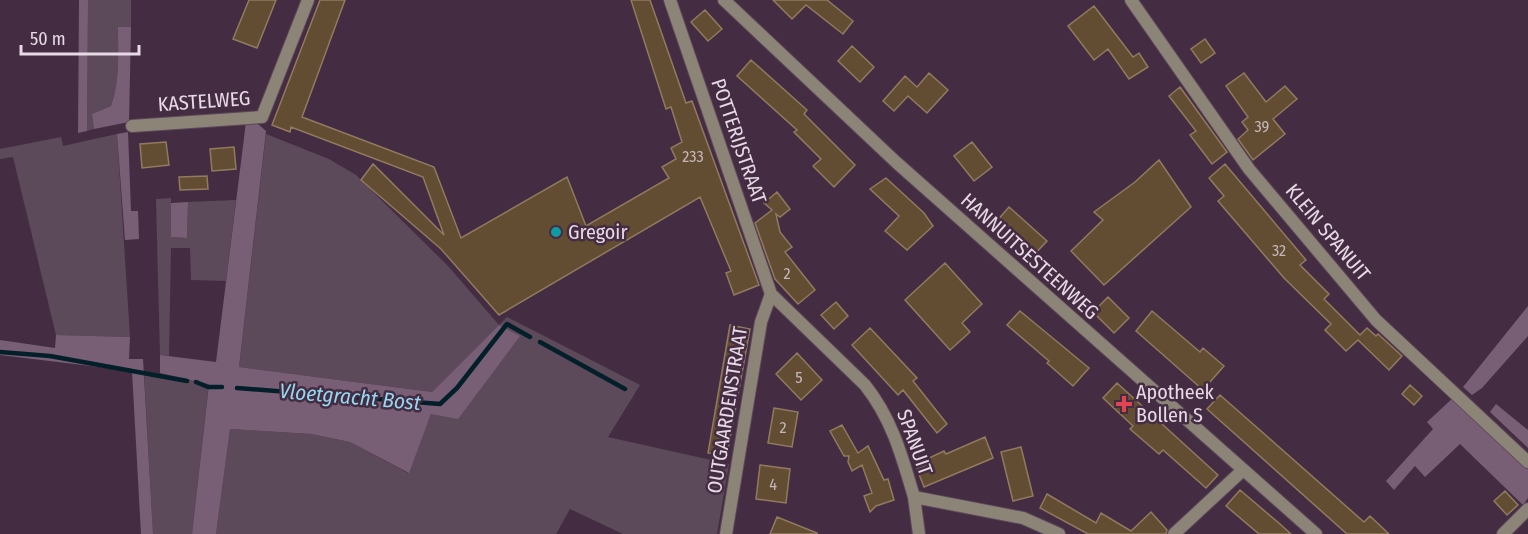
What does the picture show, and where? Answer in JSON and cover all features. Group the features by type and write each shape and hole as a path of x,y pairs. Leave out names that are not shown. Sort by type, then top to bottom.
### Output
{"street":[{"name":"KASTELWEG","path":"132,126 262,117 308,0"},
{"name":"POTTERIJSTRAAT","path":"670,0 771,294"},
{"name":"HANNUITSESTEENWEG","path":"724,0 897,163 1316,534"},
{"name":"KLEIN SPANUIT","path":"1131,0 1249,169 1376,320 1528,462"},
{"name":"SPANUIT","path":"771,294 865,385 876,399 886,414 900,447 914,496 1023,518 1059,534"},
{"name":"OUTGAARDENSTRAAT","path":"726,534 761,322 771,294"},
{"path":"1174,534 1243,470"},
{"path":"914,496 919,534"},
{"path":"1503,534 1528,509"}],"shaded area":[{"path":"79,0 88,0 87,131 78,133"},
{"path":"88,0 131,0 131,27 118,28 117,77 111,106 92,114 94,129 87,131"},
{"path":"118,27 131,27 129,122 94,129 92,114 111,106 114,96 118,67"},
{"path":"246,122 258,124 266,131 239,367 432,392 499,325 520,336 458,419 431,414 409,473 350,442 311,434 230,429 216,534 192,534 209,384 160,373 160,355 216,362"},
{"path":"128,132 131,211 138,211 139,239 125,240 117,134"},
{"path":"117,134 130,337 56,335 13,157 0,159 0,149 61,137 63,146"},
{"path":"266,134 329,159 356,175 448,266 499,325 432,392 239,367"},
{"path":"171,198 171,237 187,238 188,202 236,200 226,281 191,280 190,248 171,248 169,356 160,355 156,199"},
{"path":"188,202 187,238 171,237 171,203"},
{"path":"1528,306 1528,336 1482,388 1472,395 1463,387"},
{"path":"507,317 640,385 608,437 729,464 717,534 623,534 570,509 556,534 216,534 230,429 311,434 350,442 408,473 431,414 519,336 499,325"},
{"path":"56,335 130,337 129,359 143,359 153,534 141,534 132,371 0,355 0,340 55,348"},
{"path":"144,371 209,383 192,534 153,534"},
{"path":"1454,397 1528,465 1528,498 1523,505 1460,444 1425,477 1415,466 1394,490 1386,481 1433,429 1427,422"},
{"path":"1496,404 1528,430 1528,448 1490,412"}],"building":[{"path":"249,0 276,0 257,48 233,39"},
{"path":"320,0 345,0 302,117 434,167 461,238 567,177 586,226 669,178 662,167 676,159 671,148 682,142 671,107 666,109 631,0 650,0 686,103 692,101 759,285 734,295 726,273 731,271 700,197 499,315 441,249 361,180 373,164 444,235 423,177 291,127 290,132 272,125"},
{"path":"773,0 827,0 853,21 843,34 806,5 792,19"},
{"path":"1094,6 1133,57 1139,53 1148,67 1129,79 1108,49 1094,60 1068,26"},
{"path":"705,10 722,29 708,41 691,22"},
{"path":"1205,39 1215,53 1201,63 1191,49"},
{"path":"852,46 874,67 860,82 838,61"},
{"path":"751,60 807,110 804,114 855,165 834,187 813,166 821,159 794,132 797,130 737,76"},
{"path":"929,73 948,90 927,113 908,96 894,111 883,101 905,76 917,87"},
{"path":"1244,73 1266,102 1285,86 1297,99 1273,119 1285,134 1253,160 1238,139 1248,130 1242,122 1248,117 1226,86"},
{"path":"1180,87 1227,152 1212,164 1190,135 1196,131 1169,96"},
{"path":"166,142 169,165 142,168 140,144"},
{"path":"972,142 992,167 974,181 954,156"},
{"path":"234,147 236,169 212,171 210,149"},
{"path":"1159,160 1191,207 1104,285 1071,251 1103,220 1094,212 1135,182"},
{"path":"1225,164 1306,260 1300,265 1329,294 1324,299 1360,335 1367,328 1376,336 1378,334 1402,356 1389,370 1358,340 1346,351 1325,330 1331,324 1284,278 1218,201 1224,196 1209,178"},
{"path":"207,176 208,189 180,190 179,177"},
{"path":"886,178 924,213 933,226 907,250 885,231 899,216 870,189"},
{"path":"777,192 790,209 780,217 776,214 780,232 792,247 785,252 815,290 798,304 775,279 755,223 772,210 764,203"},
{"path":"1009,207 1047,241 1032,257 995,223"},
{"path":"945,263 982,304 962,323 970,332 950,350 905,300"},
{"path":"1108,297 1129,318 1114,333 1093,312"},
{"path":"836,302 848,316 834,329 821,315"},
{"path":"1020,311 1089,368 1073,386 1047,363 1049,361 1007,325"},
{"path":"1152,311 1200,352 1203,348 1224,366 1203,390 1136,331"},
{"path":"730,325 750,329 727,456 708,453"},
{"path":"870,328 917,378 913,381 947,424 937,433 903,390 898,395 852,345"},
{"path":"797,353 822,380 801,400 776,374"},
{"path":"1117,383 1218,475 1206,488 1163,450 1159,454 1130,429 1133,426 1103,398"},
{"path":"1410,385 1422,396 1414,405 1402,394"},
{"path":"1220,395 1364,522 1370,516 1389,534 1347,534 1207,409"},
{"path":"774,408 798,412 792,447 768,443"},
{"path":"842,425 858,453 868,446 884,480 888,479 894,500 876,506 870,512 864,496 872,493 862,465 852,471 848,462 849,456 844,456 830,431"},
{"path":"985,437 993,458 924,487 917,469 932,463 929,458 944,451 946,454"},
{"path":"1021,447 1033,496 1013,501 1001,452"},
{"path":"760,465 790,469 786,503 756,499"},
{"path":"1240,490 1291,534 1259,534 1226,506"},
{"path":"1505,491 1518,505 1507,515 1494,501"},
{"path":"1047,494 1096,523 1101,513 1131,531 1151,512 1167,530 1166,534 1088,534 1040,508"},
{"path":"777,517 817,533 817,534 770,534"}],"waterway":[{"name":"Vloetgracht Bost","path":"237,388 440,404 457,388 507,324 530,337"},
{"name":"Vloetgracht Bost","path":"540,342 625,389"},
{"name":"Vloetgracht Bost","path":"0,352 50,356 187,381"},
{"name":"Vloetgracht Bost","path":"196,382 208,387 222,387"}],"place":[{"name":"Gregoir","path":"556,232"},
{"name":"Apotheek Bollen S","path":"1124,404"}]}
